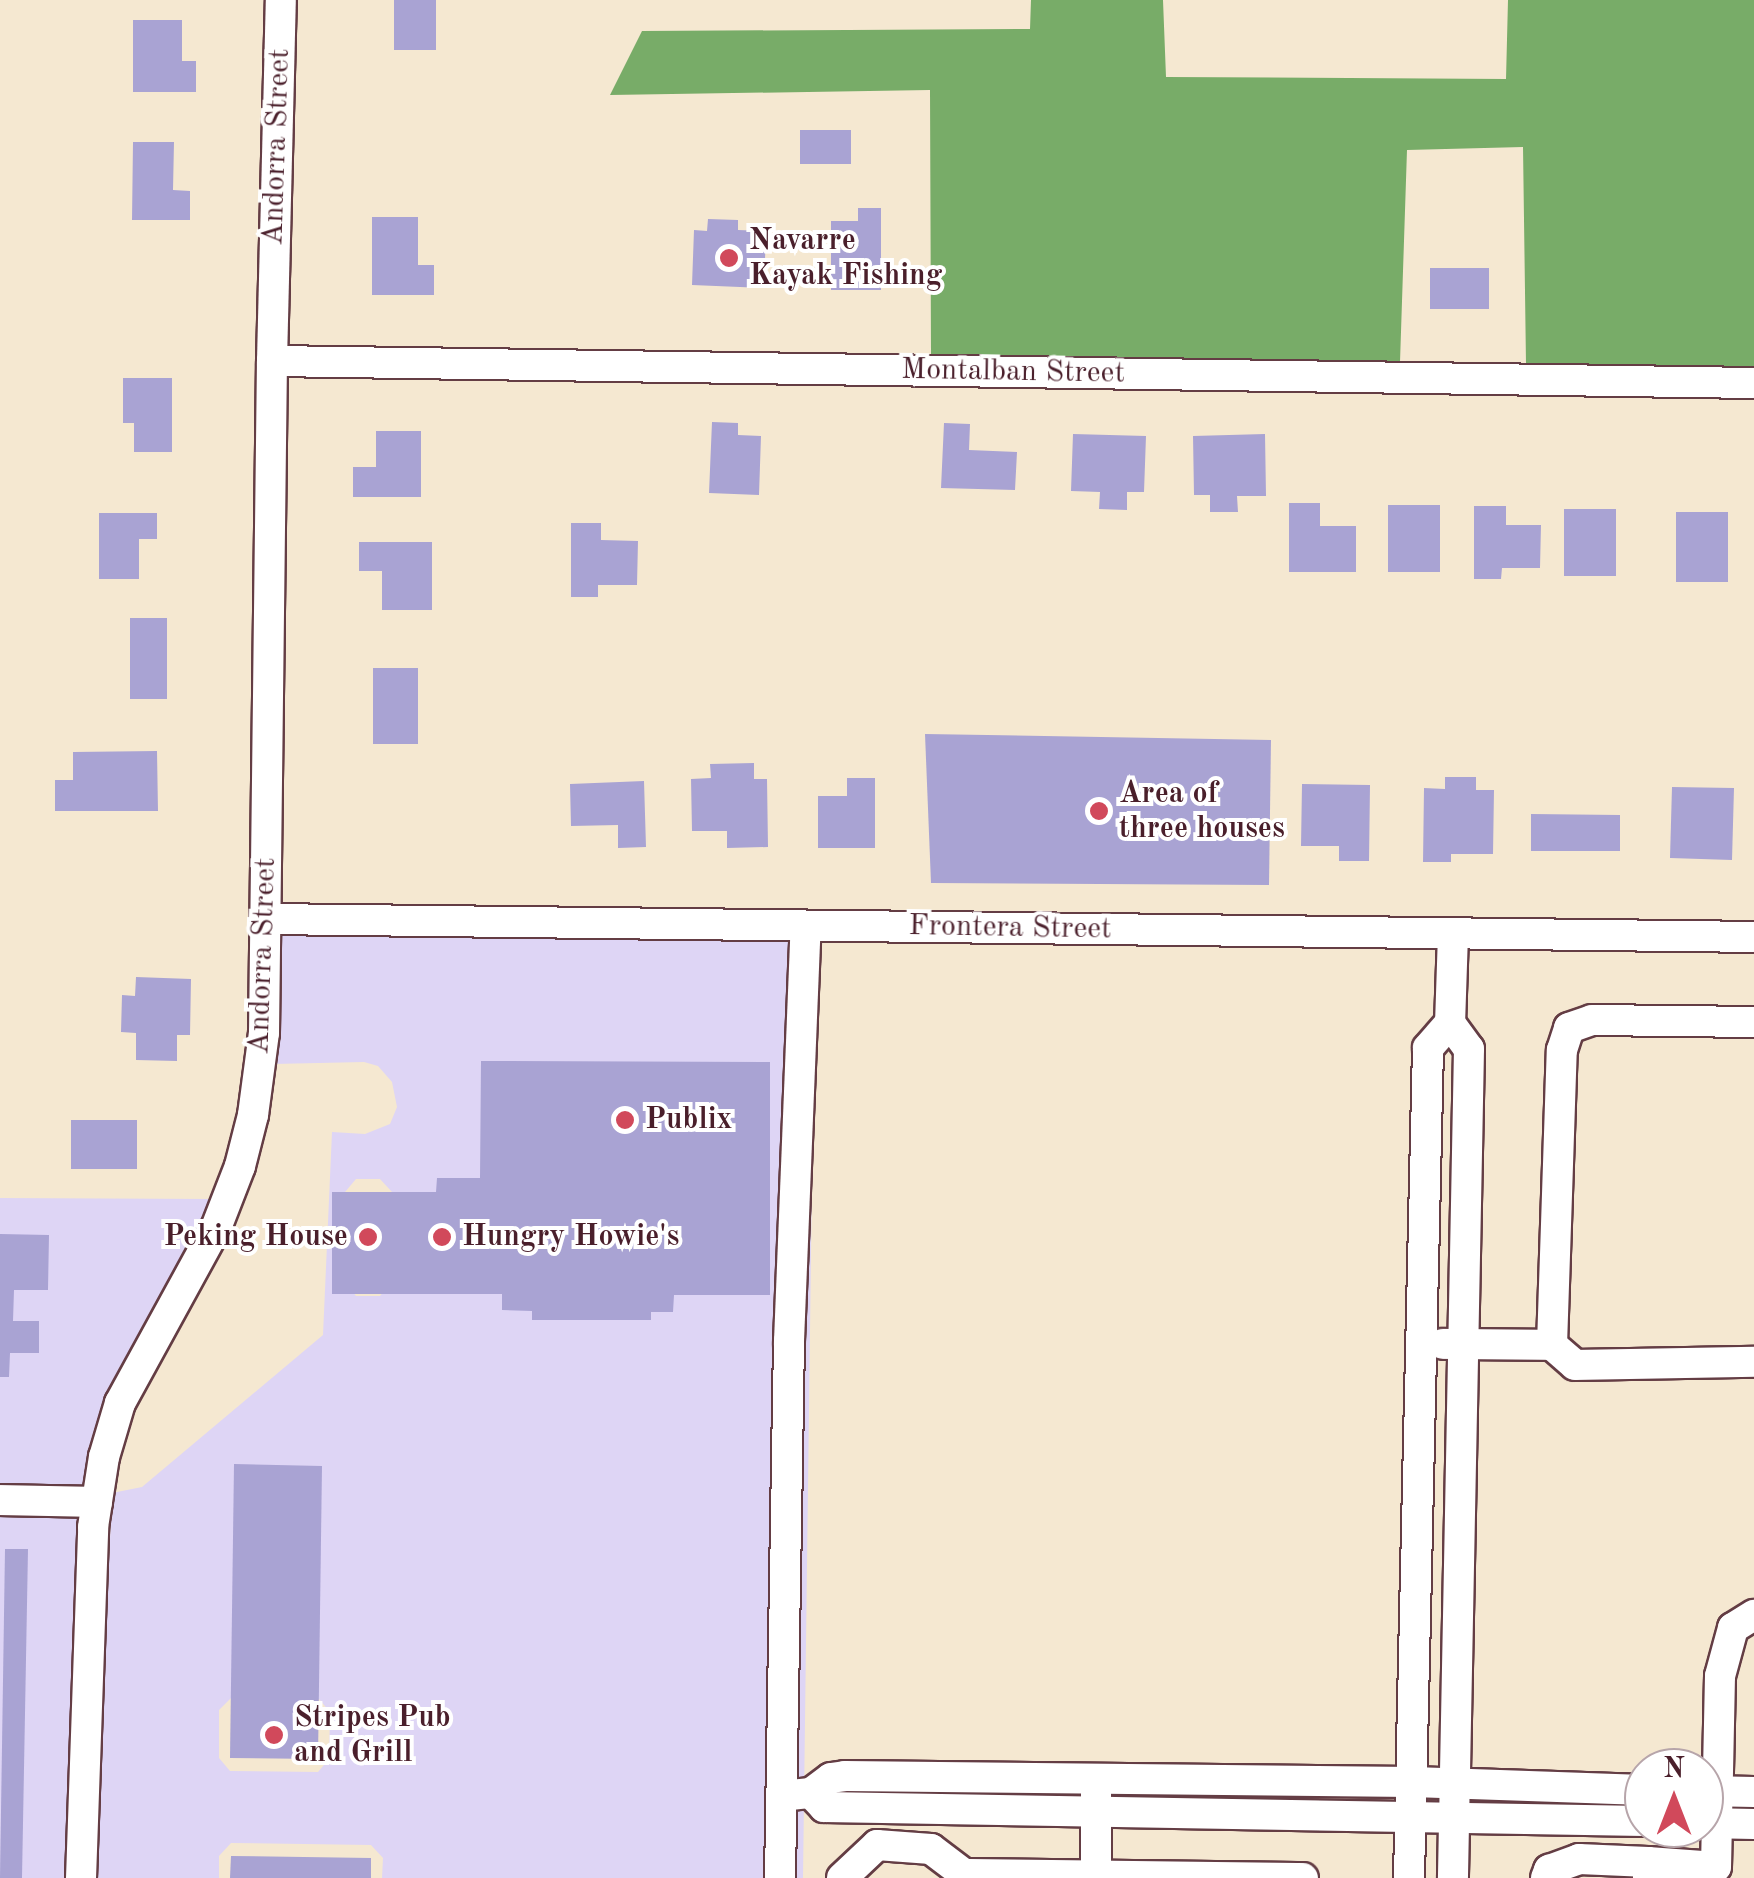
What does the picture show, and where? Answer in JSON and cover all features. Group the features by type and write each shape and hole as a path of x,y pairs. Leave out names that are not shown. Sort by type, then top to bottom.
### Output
{"street":[{"name":"Andorra Street","path":"81,1878 97,1502 120,1403 216,1228 240,1166 253,1115 264,1033 272,361 281,0"},
{"name":"Montalban Street","path":"272,361 1754,383"},
{"name":"Frontera Street","path":"266,920 1754,937"},
{"path":"780,1878 796,1795 789,1341 806,926"},
{"path":"1452,934 1450,1024 1469,1049 1453,1878"},
{"path":"1552,1345 1562,1050 1569,1028 1592,1020 1754,1022"},
{"path":"1409,1878 1428,1048 1450,1024"},
{"path":"1420,1343 1552,1345 1575,1365 1754,1362"},
{"path":"0,1500 97,1502"},
{"path":"1714,1748 1720,1676 1733,1628 1754,1615"},
{"path":"796,1795 830,1778 845,1776 1096,1778 1413,1769 1455,1786 1624,1790"},
{"path":"1096,1778 1096,1876"},
{"path":"1724,1791 1754,1792"},
{"path":"796,1795 824,1807 1624,1821"},
{"path":"1724,1823 1754,1824"},
{"path":"842,1878 877,1845 932,1849 956,1877"},
{"path":"1546,1878 1549,1870 1579,1859 1648,1870 1718,1873 1714,1848"},
{"path":"868,1878 882,1863 938,1870 956,1877 1303,1878"},
{"path":"1568,1878 1579,1873 1612,1878"}],"shaded area":[{"path":"279,935 815,942 803,1878 382,1878 383,1858 371,1845 231,1843 219,1856 219,1878 95,1878 112,1493 142,1487 323,1335 332,1132 365,1134 390,1124 397,1107 392,1082 378,1066 364,1062 273,1064","holes":["356,1179 380,1179 392,1192 392,1282 380,1296 356,1296 345,1282 345,1192","231,1698 319,1699 330,1712 329,1759 318,1772 230,1771 219,1758 219,1710"]},
{"path":"0,1198 213,1199 108,1395 86,1486 0,1484"},
{"path":"0,1515 81,1517 68,1878 0,1878"}],"green space":[{"path":"1031,0 1163,0 1166,77 1506,79 1508,0 1754,0 1754,367 1526,364 1523,147 1407,150 1400,362 931,355 930,90 610,95 642,31 1030,29"}],"building":[{"path":"394,0 436,0 436,50 394,50"},
{"path":"133,20 182,20 182,61 196,61 196,92 133,92"},
{"path":"800,130 851,130 851,164 800,164"},
{"path":"133,142 174,142 173,190 190,191 190,220 132,220"},
{"path":"858,208 881,208 881,290 831,290 831,221 858,221"},
{"path":"372,217 418,217 418,265 434,265 434,295 372,295"},
{"name":"Navarre Kayak Fishing","path":"708,219 738,220 738,230 766,231 764,288 692,285 694,230 707,231"},
{"path":"1430,268 1489,268 1489,309 1430,309"},
{"path":"123,378 172,378 172,452 134,452 134,423 123,423"},
{"path":"712,422 738,423 738,435 761,436 759,495 709,493"},
{"path":"944,423 970,424 969,450 1017,452 1015,490 941,488"},
{"path":"376,431 421,431 421,497 353,497 353,467 376,467"},
{"path":"1073,434 1146,436 1144,492 1127,492 1127,510 1099,509 1100,492 1071,491"},
{"path":"1265,434 1266,496 1237,496 1238,512 1210,512 1210,495 1194,495 1193,436"},
{"path":"1289,503 1320,503 1320,526 1356,526 1356,572 1289,572"},
{"path":"1388,505 1440,505 1440,572 1388,572"},
{"path":"1474,506 1506,506 1506,525 1541,525 1540,568 1502,568 1501,579 1474,579"},
{"path":"1564,509 1616,509 1616,576 1564,576"},
{"path":"1676,512 1728,512 1728,582 1676,582"},
{"path":"99,513 157,513 157,539 139,539 139,579 99,579"},
{"path":"571,523 601,523 601,540 638,541 637,585 598,585 598,597 571,597"},
{"path":"359,542 432,542 432,610 382,610 382,571 359,571"},
{"path":"130,618 167,618 167,699 130,699"},
{"path":"373,668 418,668 418,744 373,744"},
{"name":"Area of three houses","path":"925,734 1271,740 1269,885 931,883"},
{"path":"157,751 158,811 55,811 55,780 73,780 73,752"},
{"path":"754,763 754,779 767,779 768,847 727,848 727,831 692,831 691,779 711,778 710,764"},
{"path":"1445,777 1476,777 1476,790 1494,790 1493,854 1451,854 1451,862 1423,862 1424,788 1445,789"},
{"path":"847,778 875,778 875,848 818,848 818,796 847,796"},
{"path":"644,781 646,847 618,848 618,825 571,826 570,784"},
{"path":"1302,784 1370,785 1369,861 1339,861 1339,846 1301,846"},
{"path":"1672,787 1734,788 1732,860 1670,858"},
{"path":"1531,814 1620,815 1620,851 1531,851"},
{"path":"136,977 191,979 190,1035 177,1035 177,1061 136,1060 136,1033 121,1032 122,995 135,996"},
{"name":"Publix","path":"481,1061 770,1062 770,1295 674,1295 673,1312 651,1312 651,1320 532,1320 532,1311 502,1310 502,1294 332,1294 332,1192 436,1192 437,1178 480,1178"},
{"path":"71,1120 137,1120 137,1169 71,1169"},
{"path":"0,1234 49,1235 48,1290 14,1290 13,1321 39,1321 39,1353 10,1353 9,1377 0,1377"},
{"path":"234,1464 322,1466 318,1759 230,1758"},
{"path":"5,1549 28,1549 22,1878 0,1878"},
{"path":"231,1856 371,1858 371,1878 230,1878"}],"place":[{"name":"Navarre Kayak Fishing","path":"729,258"},
{"name":"Area of three houses","path":"1099,811"},
{"name":"Publix","path":"625,1120"},
{"name":"Peking House","path":"368,1237"},
{"name":"Hungry Howie's","path":"442,1237"},
{"name":"Stripes Pub and Grill","path":"274,1735"}]}
